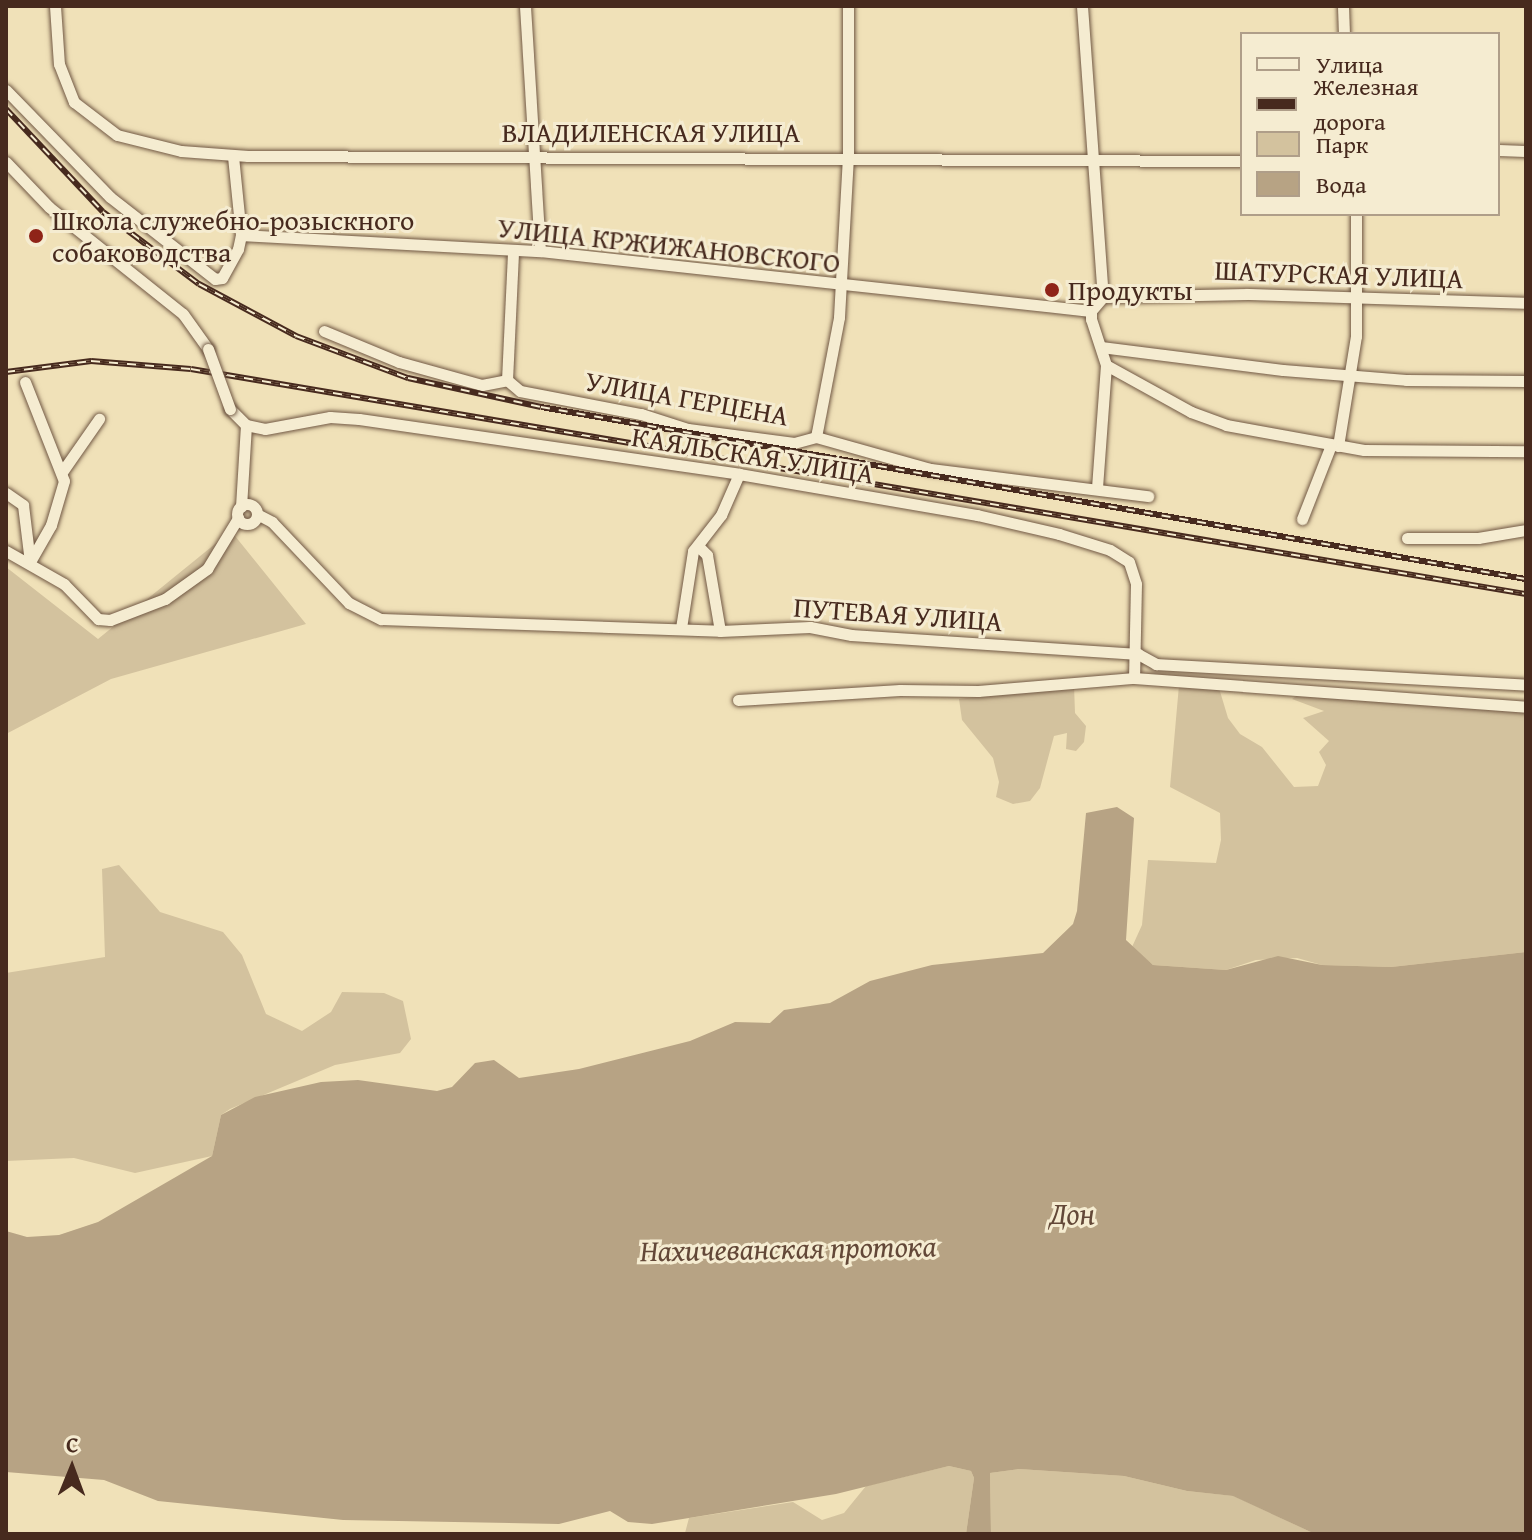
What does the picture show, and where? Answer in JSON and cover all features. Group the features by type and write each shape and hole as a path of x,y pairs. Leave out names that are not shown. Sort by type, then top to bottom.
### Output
{"street":[{"name":"ВЛАДИЛЕНСКАЯ УЛИЦА","path":"55,6 59,64 74,102 117,135 181,151 233,156 1091,157 1240,161"},
{"path":"525,6 540,251"},
{"path":"816,437 830,384 841,287 848,157 848,6"},
{"path":"1082,6 1103,297 1091,311 1106,365 1097,487"},
{"path":"1343,6 1344,32"},
{"path":"6,90 110,197 187,261 222,278 241,235 233,156"},
{"path":"1500,150 1526,151"},
{"path":"6,162 97,248 183,314 208,349 230,409 246,425 247,511 207,569 165,599 110,620 89,613 64,584 6,551"},
{"path":"1302,519 1335,446 1352,374 1358,300 1356,216"},
{"name":"УЛИЦА КРЖИЖАНОВСКОГО","path":"241,235 513,252 540,251 841,287 1091,311"},
{"path":"507,380 513,252"},
{"name":"ШАТУРСКАЯ УЛИЦА","path":"1103,297 1234,294 1526,303"},
{"name":"УЛИЦА ГЕРЦЕНА","path":"324,331 399,362 482,385 507,380 520,391 641,414 688,429 794,443 816,437 930,469 1097,487 1148,496"},
{"path":"1101,347 1352,374 1526,381"},
{"path":"1106,365 1209,420 1335,446 1526,451"},
{"path":"25,382 62,472 61,496 30,562"},
{"name":"КАЯЛЬСКАЯ УЛИЦА","path":"246,425 265,429 330,417 359,419 739,474 977,515 1110,550 1129,562 1136,584 1138,654 1134,678"},
{"path":"62,472 99,419"},
{"path":"681,628 688,569 698,546 721,515 739,474"},
{"path":"6,493 23,505 30,562"},
{"name":"ПУТЕВАЯ УЛИЦА","path":"247,511 272,522 349,603 381,619 720,631 810,627 851,635 1138,654 1156,664 1526,685"},
{"path":"1407,538 1478,538 1526,530"},
{"path":"698,546 707,555 720,631"},
{"path":"738,700 900,690 978,691 1134,678 1526,707"}],"green space":[{"path":"231,531 306,624 111,679 6,734 6,567 98,639"},
{"path":"1074,685 1075,713 1086,726 1084,742 1076,751 1066,749 1067,733 1054,736 1040,788 1030,801 1013,804 996,797 999,782 993,758 962,720 959,699"},
{"path":"1179,685 1219,688 1228,718 1240,734 1262,747 1294,787 1318,786 1326,765 1319,752 1329,741 1303,718 1324,711 1292,699 1298,695 1526,710 1526,952 1391,967 1322,965 1297,958 1256,960 1226,970 1153,965 1132,947 1142,925 1148,860 1216,863 1221,840 1220,813 1170,787"},
{"path":"119,865 160,912 223,932 242,955 266,1014 302,1031 331,1012 342,992 384,993 403,1001 411,1039 400,1053 335,1065 230,1109 221,1115 212,1156 135,1173 74,1158 6,1161 6,973 105,957 102,869"},
{"path":"949,1466 971,1471 974,1478 966,1534 685,1533 689,1518 793,1502 822,1520 844,1513 866,1486"},
{"path":"1019,1469 1124,1476 1187,1491 1234,1496 1315,1534 991,1534 990,1473"}],"water":[{"name":"Дон","path":"1117,807 1134,818 1126,940 1153,965 1226,970 1278,956 1322,965 1391,967 1526,952 1526,1534 1315,1534 1233,1496 1187,1491 1124,1476 1019,1469 990,1473 991,1534 966,1534 974,1478 971,1471 949,1466 836,1494 652,1524 628,1522 610,1511 559,1524 343,1520 158,1501 104,1480 6,1472 6,1231 27,1237 59,1235 98,1222 212,1156 221,1115 255,1097 321,1082 358,1080 437,1091 452,1087 475,1063 494,1060 519,1078 579,1069 690,1041 735,1022 770,1023 784,1010 830,1003 870,981 932,965 1043,953 1073,924 1077,911 1086,813"}],"railway":[{"path":"6,109 103,212 199,284 296,336 408,378 541,407 1526,579"},
{"path":"6,372 91,361 191,369 1526,594"}],"place":[{"name":"Школа служебно-розыскного собаководства","path":"36,236"},
{"name":"Продукты","path":"1052,290"}],"water label":[{"name":"Нахичеванская протока","path":"788,1248"}]}
